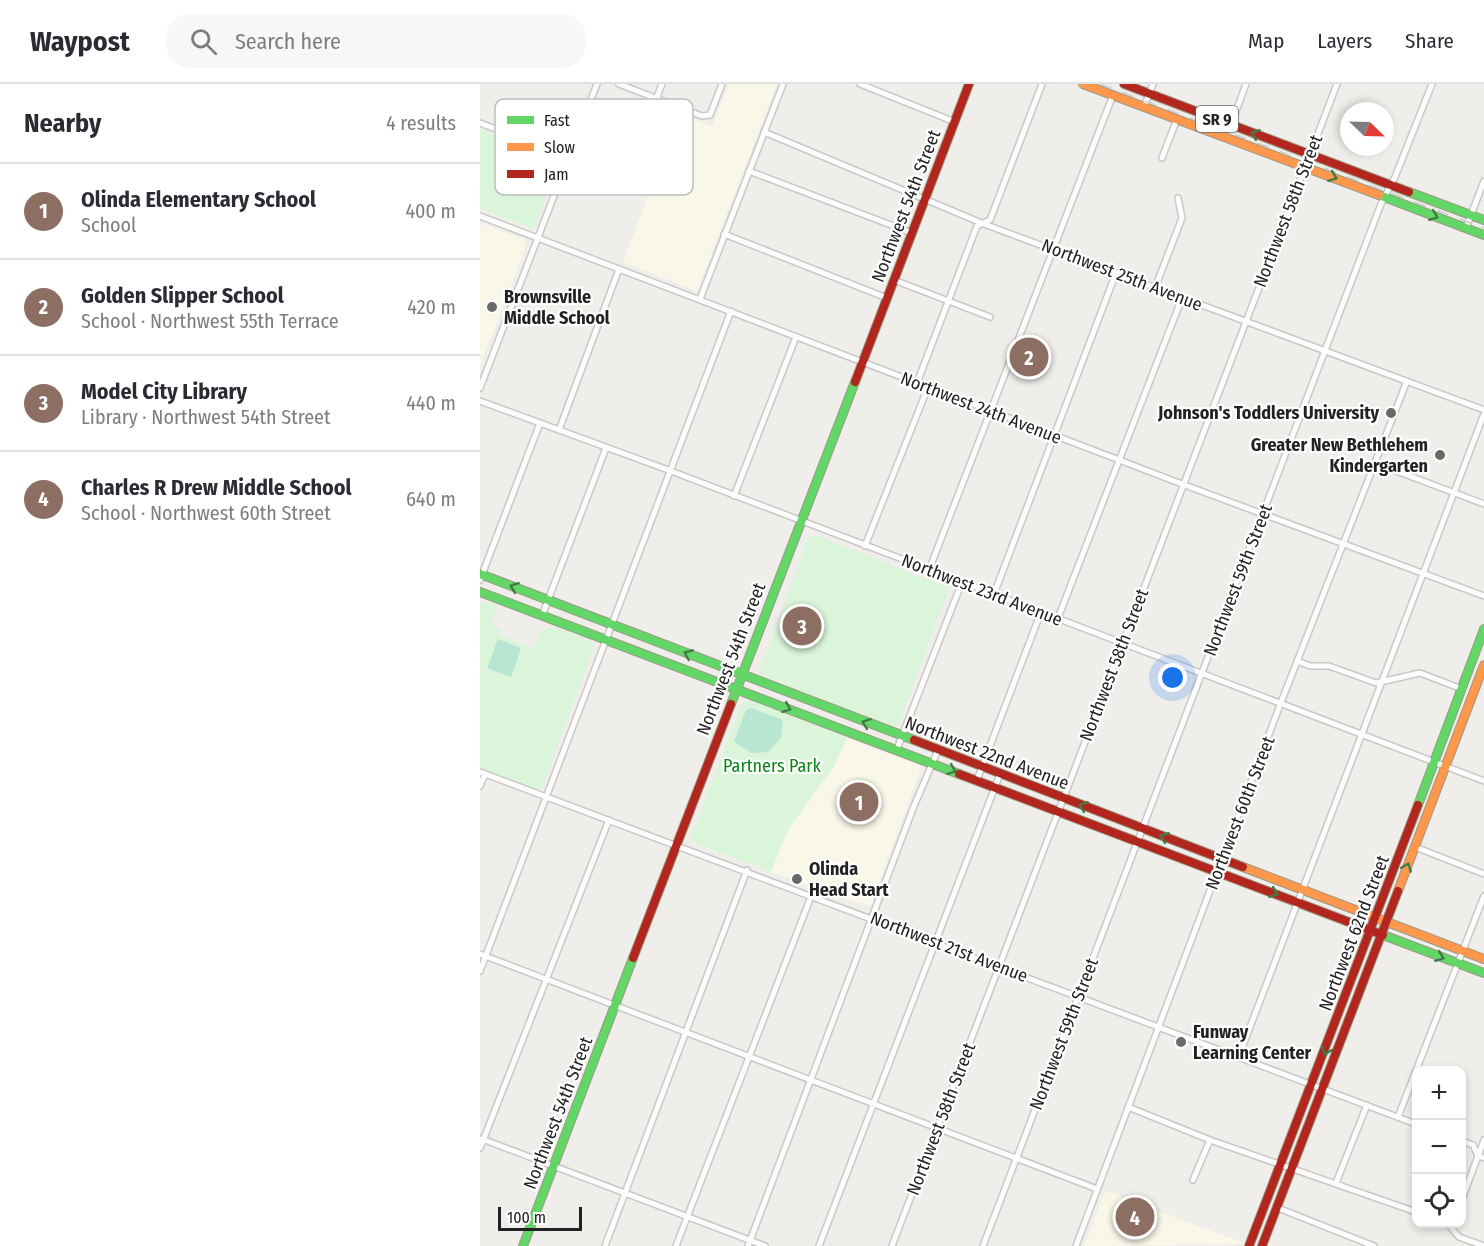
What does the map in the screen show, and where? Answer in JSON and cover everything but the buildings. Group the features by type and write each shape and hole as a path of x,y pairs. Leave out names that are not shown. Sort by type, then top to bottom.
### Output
{"main road":[{"name":"Northwest 54th Street","path":"523,1246 969,84"},
{"name":"SR 9","path":"1083,84 1484,235"},
{"name":"SR 9","path":"1124,84 1484,220"},
{"name":"Northwest 22nd Avenue","path":"481,576 1484,959"},
{"name":"Northwest 22nd Avenue","path":"480,592 1484,973"},
{"name":"Northwest 62nd Street","path":"1249,1246 1282,1165 1484,629"},
{"name":"Northwest 62nd Street","path":"1262,1246 1293,1170 1484,665"}],"street":[{"path":"592,99 597,84"},
{"path":"619,84 656,99 662,84"},
{"path":"693,113 702,116 710,115 722,84"},
{"path":"699,299 783,84"},
{"path":"860,84 954,122"},
{"path":"917,383 977,226 990,220 1042,84"},
{"path":"1144,107 1153,84"},
{"path":"1231,124 1246,84"},
{"name":"Northwest 58th Street","path":"892,1246 1337,84"},
{"name":"Northwest 59th Street","path":"983,1246 1325,350 1432,84"},
{"path":"929,570 1113,95"},
{"path":"1161,158 1177,119"},
{"path":"480,123 495,129"},
{"name":"Northwest 25th Avenue","path":"764,132 984,224 1325,350 1484,412"},
{"path":"749,171 912,233"},
{"path":"1466,228 1484,181"},
{"path":"480,388 556,195"},
{"path":"1155,288 1182,218 1178,198"},
{"name":"Northwest 24th Avenue","path":"480,216 1055,436 1484,596"},
{"path":"724,234 886,298"},
{"path":"559,430 619,269"},
{"path":"994,594 1116,273"},
{"path":"894,280 990,317"},
{"path":"1058,618 1182,298"},
{"path":"480,970 483,955 731,311"},
{"path":"734,496 796,336"},
{"name":"Northwest 60th Street","path":"1076,1246 1280,705 1407,381"},
{"path":"865,546 928,387"},
{"name":"Northwest 23rd Avenue","path":"480,401 671,471 1058,618 1362,737 1484,781"},
{"path":"1239,1056 1301,889 1384,680 1484,412"},
{"path":"481,576 540,423"},
{"path":"542,616 606,448"},
{"path":"1375,463 1484,504"},
{"path":"897,749 962,582"},
{"path":"977,780 1041,612"},
{"path":"1297,661 1310,666 1329,666 1376,683 1420,673 1462,689"},
{"path":"749,1243 938,750"},
{"path":"480,786 482,773"},
{"name":"Northwest 21st Avenue","path":"482,773 812,894 1412,1122"},
{"path":"819,1246 1000,774"},
{"path":"480,1148 609,820"},
{"path":"1415,847 1484,874"},
{"path":"605,1246 747,870"},
{"path":"676,1246 812,894"},
{"path":"1398,1117 1484,896"},
{"path":"483,955 1097,1189"},
{"path":"1336,1184 1366,1105"},
{"path":"1128,1107 1210,1140 1412,1211"},
{"path":"482,1139 749,1243 765,1246"},
{"path":"1193,1180 1210,1140"},
{"path":"1466,1188 1481,1157 1484,1140"},
{"path":"1466,1143 1473,1145 1481,1157"},
{"path":"1278,1208 1374,1246"},
{"path":"1452,1228 1458,1237 1484,1246"}],"shaded area":[{"path":"729,84 777,84 697,291 623,262 649,195 693,195 693,119 712,127"},
{"name":"Brownsville Middle School","path":"480,223 523,239 526,247 480,366"},
{"path":"847,738 919,765 921,768 871,905 867,906 771,872 787,831 834,766"},
{"path":"1105,1191 1246,1244 1084,1246"}],"green space":[{"path":"480,130 495,136 495,195 547,195 534,229 480,208"},
{"path":"815,535 949,588 899,724 892,727 759,674 808,538"},
{"path":"488,602 498,605 491,624 501,629 499,635 533,648 541,631 553,626 595,644 542,788 538,790 480,768 480,606"},
{"path":"498,639 521,648 511,677 487,668"},
{"name":"Partners Park","path":"751,700 847,738 834,766 787,831 771,872 690,841 742,703"},
{"path":"751,708 783,720 781,738 768,752 752,753 734,742 746,710"},
{"path":"858,777 872,782 861,812 846,807"}],"railway":[{"path":"1100,84 1484,228"}],"traffic: fast":[{"path":"1409,192 1484,220"},
{"path":"1379,195 1484,235"},
{"path":"731,704 855,382"},
{"path":"480,574 914,740"},
{"path":"480,592 959,774"},
{"path":"1418,805 1484,629"},
{"path":"1383,935 1484,973"},
{"path":"523,1246 633,958"}],"traffic: slow":[{"path":"1083,84 1379,195"},
{"path":"1398,891 1484,665"},
{"path":"1243,867 1484,959"}],"traffic: jam":[{"path":"855,382 969,84"},
{"path":"1124,84 1409,192"},
{"path":"633,958 731,704"},
{"path":"914,740 1243,867"},
{"path":"959,774 1383,935"},
{"path":"1249,1246 1418,805"},
{"path":"1262,1246 1398,891"}],"place":[{"name":"Brownsville Middle School","path":"492,307"},
{"name":"Golden Slipper School","path":"1029,357"},
{"name":"Johnson's Toddlers University","path":"1391,413"},
{"name":"Greater New Bethlehem Kindergarten","path":"1440,455"},
{"name":"Model City Library","path":"802,626"},
{"name":"Olinda Elementary School","path":"859,802"},
{"name":"Olinda Head Start","path":"797,879"},
{"name":"Funway Learning Center","path":"1181,1042"},
{"name":"Charles R Drew Middle School","path":"1135,1217"}]}
